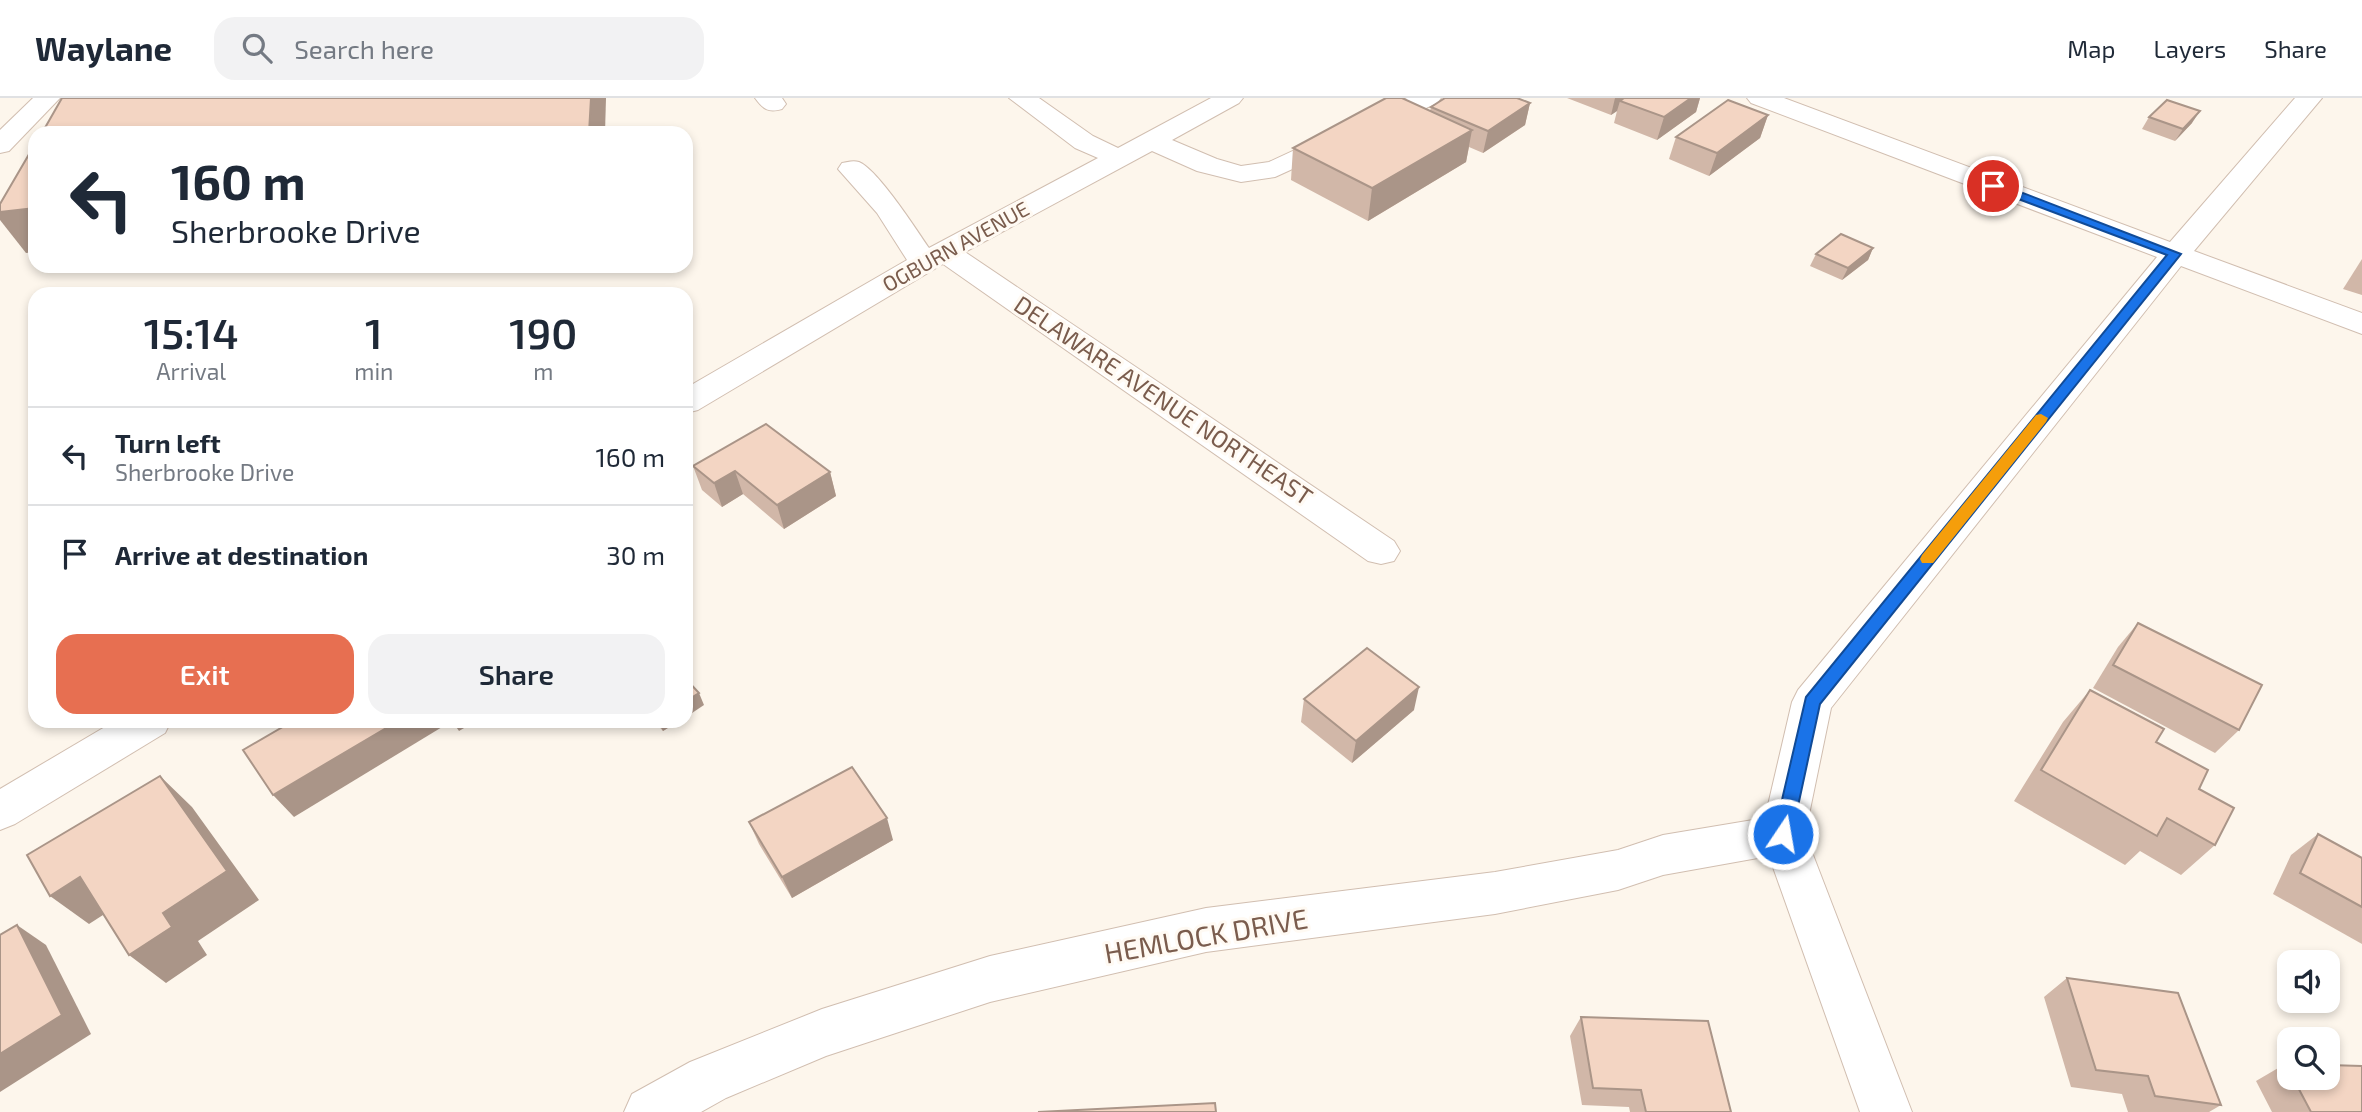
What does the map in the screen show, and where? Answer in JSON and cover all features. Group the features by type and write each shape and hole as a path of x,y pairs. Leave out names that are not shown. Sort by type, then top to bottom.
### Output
{"street":[{"path":"0,145 47,98"},
{"path":"1022,98 1083,142 1116,158"},
{"name":"OGBURN AVENUE","path":"693,398 935,258 1230,98"},
{"path":"1149,140 1207,165 1241,174 1275,169 1428,98"},
{"path":"1760,98 2362,324"},
{"path":"1886,1112 1783,834 1812,702 2175,254 2309,98"},
{"path":"852,169 935,258"},
{"name":"DELAWARE AVENUE NORTHEAST","path":"935,258 1381,551"},
{"path":"0,811 138,728"},
{"name":"HEMLOCK DRIVE","path":"650,1112 708,1080 822,1033 990,979 1206,930 1495,892 1619,870 1663,855 1783,834"}],"building":[{"path":"62,98 591,98 589,126 46,126"},
{"path":"1386,98 1402,98 1472,130 1372,188 1293,148"},
{"path":"1445,98 1517,98 1530,103 1488,131 1431,107"},
{"path":"1624,98 1691,98 1664,117 1620,101"},
{"path":"1728,100 1768,115 1717,153 1676,137"},
{"path":"2167,100 2200,111 2183,129 2149,117"},
{"path":"28,156 28,209 0,212 0,204"},
{"path":"1841,234 1873,248 1848,268 1816,254"},
{"path":"766,424 830,472 777,505 735,471 714,483 693,466"},
{"path":"2138,623 2262,685 2239,730 2113,665"},
{"path":"1367,648 1419,687 1356,741 1304,699"},
{"path":"2090,690 2164,729 2156,742 2208,770 2199,789 2234,808 2215,845 2167,818 2157,836 2041,770"},
{"path":"281,728 386,728 273,795 243,750"},
{"path":"852,767 887,818 782,877 749,822"},
{"path":"160,776 227,871 163,913 172,927 129,955 80,877 50,896 27,855"},
{"path":"2318,834 2362,858 2362,907 2300,873"},
{"path":"17,925 62,1015 0,1054 0,935"},
{"path":"2067,978 2178,993 2221,1105 2155,1096 2148,1076 2096,1070"},
{"path":"1581,1017 1708,1021 1731,1112 1646,1112 1641,1090 1593,1088"},
{"path":"2340,1065 2362,1066 2362,1112 2311,1112 2299,1090 2340,1090"},
{"path":"1215,1103 1216,1112 1038,1112"}],"slow traffic":[{"path":"1927,559 2041,418"}],"route":[{"path":"1783,834 1812,702 2175,254 1993,186"}]}
